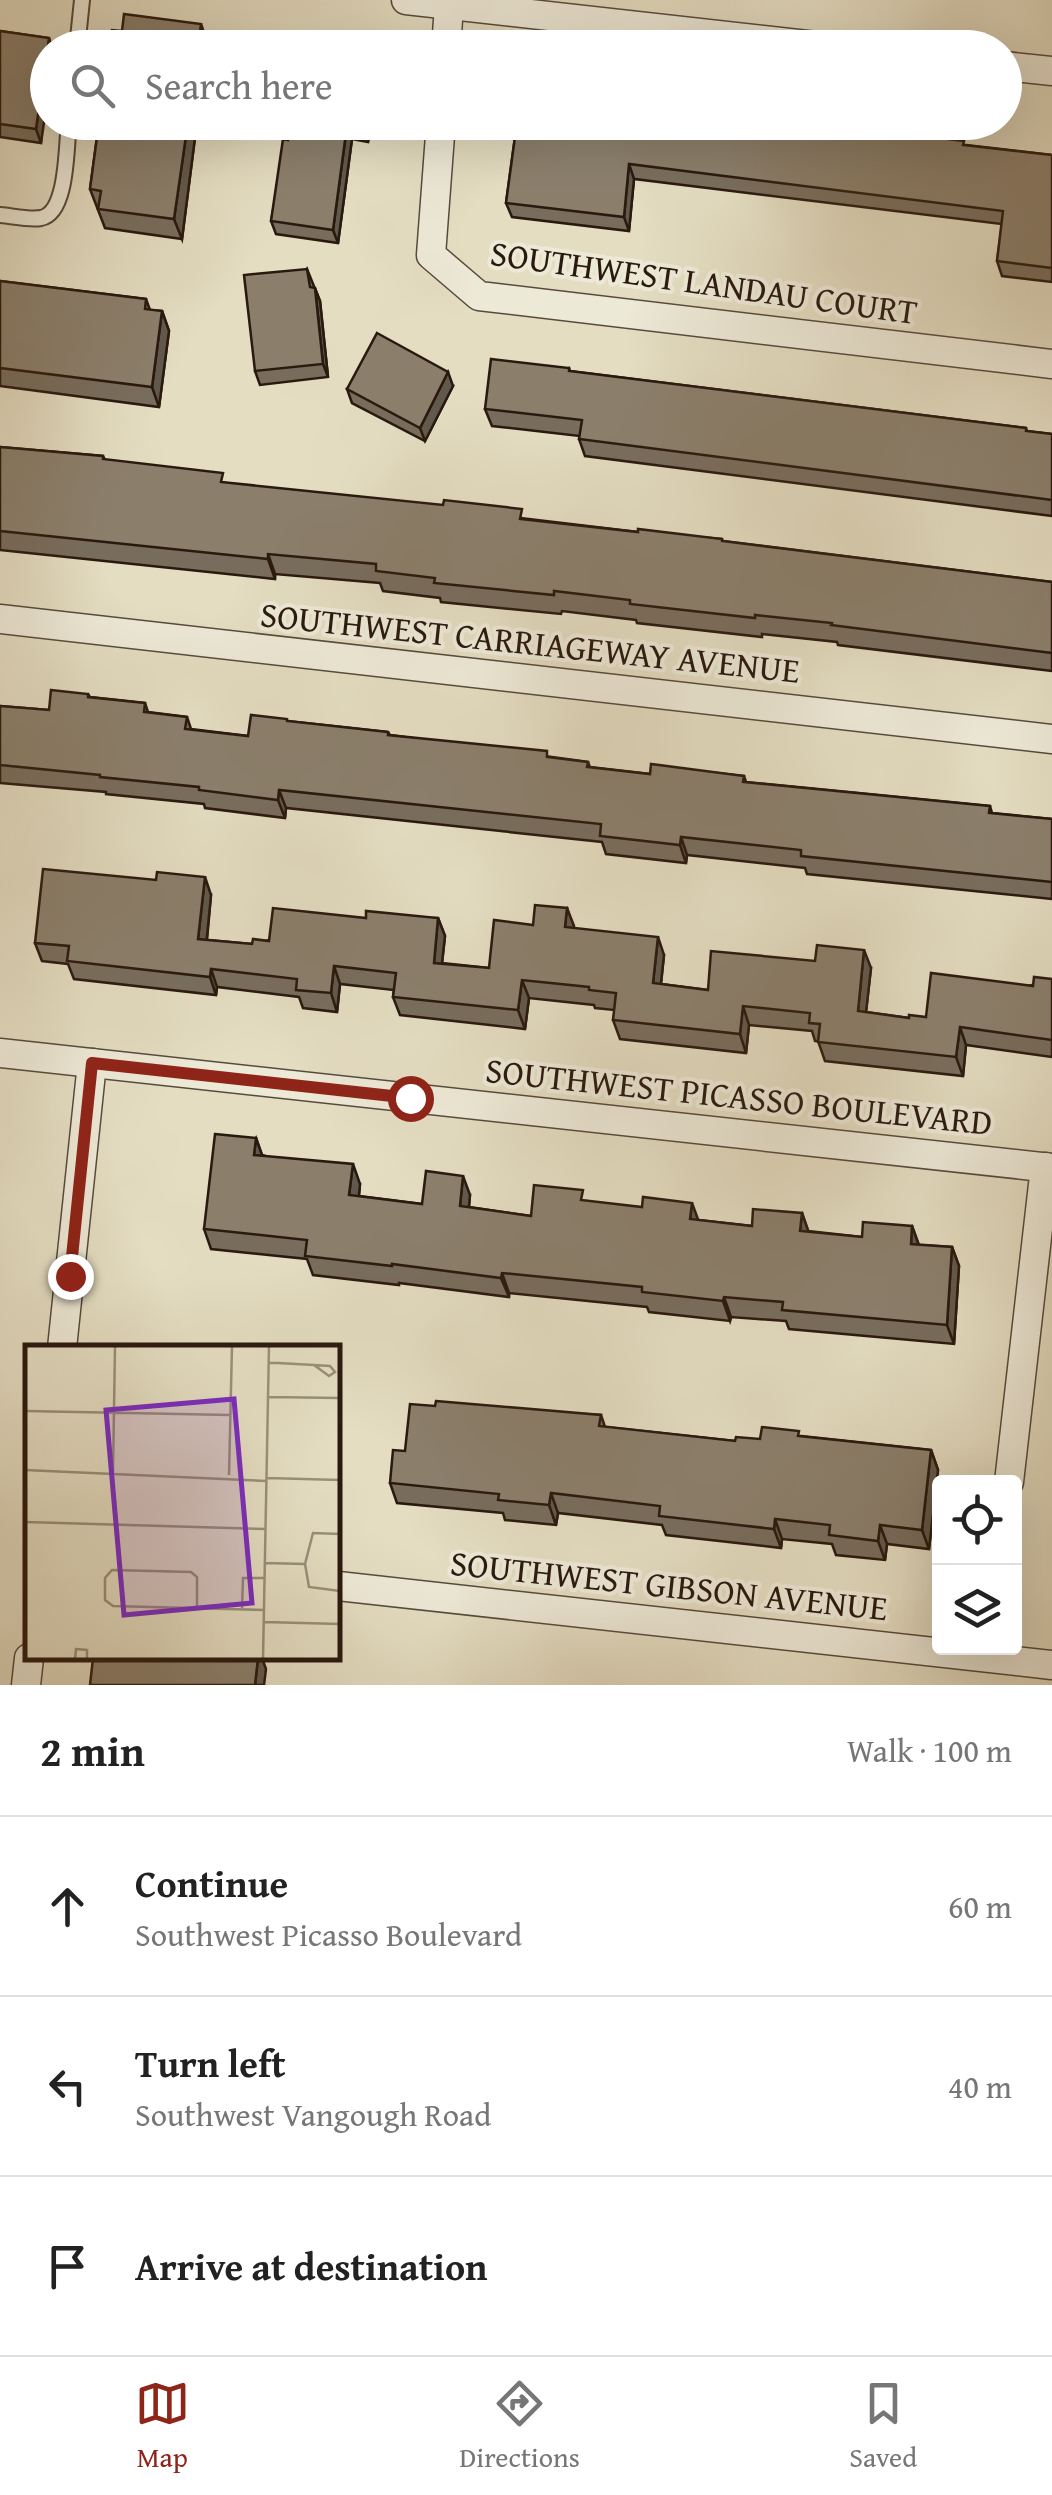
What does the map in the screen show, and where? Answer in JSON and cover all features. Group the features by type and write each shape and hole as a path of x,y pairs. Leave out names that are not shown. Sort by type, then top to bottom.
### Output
{"street":[{"path":"406,0 669,30"},
{"path":"447,30 449,6"},
{"path":"1022,68 1052,71"},
{"name":"SOUTHWEST LANDAU COURT","path":"439,140 431,255 479,296 1052,364"},
{"name":"SOUTHWEST CARRIAGEWAY AVENUE","path":"0,620 1052,739"},
{"name":"SOUTHWEST PICASSO BOULEVARD","path":"0,1053 1049,1168"},
{"path":"62,1345 92,1063"},
{"path":"1011,1475 1049,1168"},
{"name":"SOUTHWEST GIBSON AVENUE","path":"340,1586 989,1664 1052,1665"},
{"path":"26,1685 30,1660"}],"lane":[{"path":"79,30 82,0"},
{"path":"0,215 42,218 52,213 61,200 67,140"}],"building":[{"path":"124,14 201,24 200,30 122,30"},
{"path":"0,31 30,35 30,128 0,124"},
{"path":"97,140 185,140 174,219 98,209 101,191 90,189"},
{"path":"283,140 345,140 333,230 271,221"},
{"path":"515,140 956,140 964,141 963,145 1052,155 1052,268 997,261 1003,211 629,164 624,217 506,203"},
{"path":"307,269 310,287 315,288 323,364 255,371 244,275"},
{"path":"0,281 146,299 145,309 162,311 152,387 0,368"},
{"path":"377,333 448,372 420,428 347,389"},
{"path":"491,359 1052,434 1052,500 579,439 582,420 485,409"},
{"path":"0,447 223,473 221,482 443,505 444,500 522,509 520,519 638,529 1052,582 1052,653 832,623 630,604 630,600 554,591 554,595 434,583 435,578 376,571 376,564 268,554 268,559 0,531"},
{"path":"51,690 145,703 144,712 187,717 185,729 248,736 251,715 388,735 547,751 547,757 588,762 587,767 650,774 651,764 744,776 743,782 990,806 989,813 1052,819 1052,882 801,856 801,850 681,837 680,845 600,836 601,824 279,790 278,800 199,787 0,765 0,706 49,710"},
{"path":"43,869 156,880 157,872 205,877 198,939 252,944 253,939 269,941 273,908 366,918 366,911 438,918 434,963 489,968 494,920 533,925 535,905 567,908 565,927 658,937 653,983 708,990 711,951 815,961 817,945 864,950 858,1011 909,1018 926,1017 931,973 1033,986 1034,977 1052,979 1052,1040 960,1027 956,1057 818,1042 820,1024 809,1023 810,1013 743,1006 740,1034 613,1020 616,993 589,987 522,980 518,1010 393,997 396,973 334,966 331,993 296,990 297,979 211,969 210,977 67,961 69,946 35,943"},
{"path":"215,1134 256,1138 254,1155 353,1164 349,1195 422,1204 426,1171 463,1176 460,1206 531,1216 534,1185 583,1190 581,1200 642,1207 643,1197 692,1203 690,1219 752,1226 753,1209 802,1213 800,1231 862,1237 863,1222 912,1226 911,1244 952,1247 947,1325 782,1310 783,1302 724,1297 723,1301 642,1292 642,1287 502,1273 501,1278 305,1256 307,1240 204,1229"},
{"path":"436,1401 601,1415 599,1426 735,1441 736,1437 760,1439 762,1427 799,1431 798,1436 931,1450 922,1530 880,1525 878,1541 829,1535 830,1525 775,1519 774,1529 659,1516 660,1506 551,1493 549,1505 498,1500 499,1494 390,1483 393,1450 405,1451 410,1404 435,1406"},
{"path":"93,1660 258,1660 255,1685 90,1685"}],"route":[{"path":"70,1276 92,1063 410,1098"}]}
